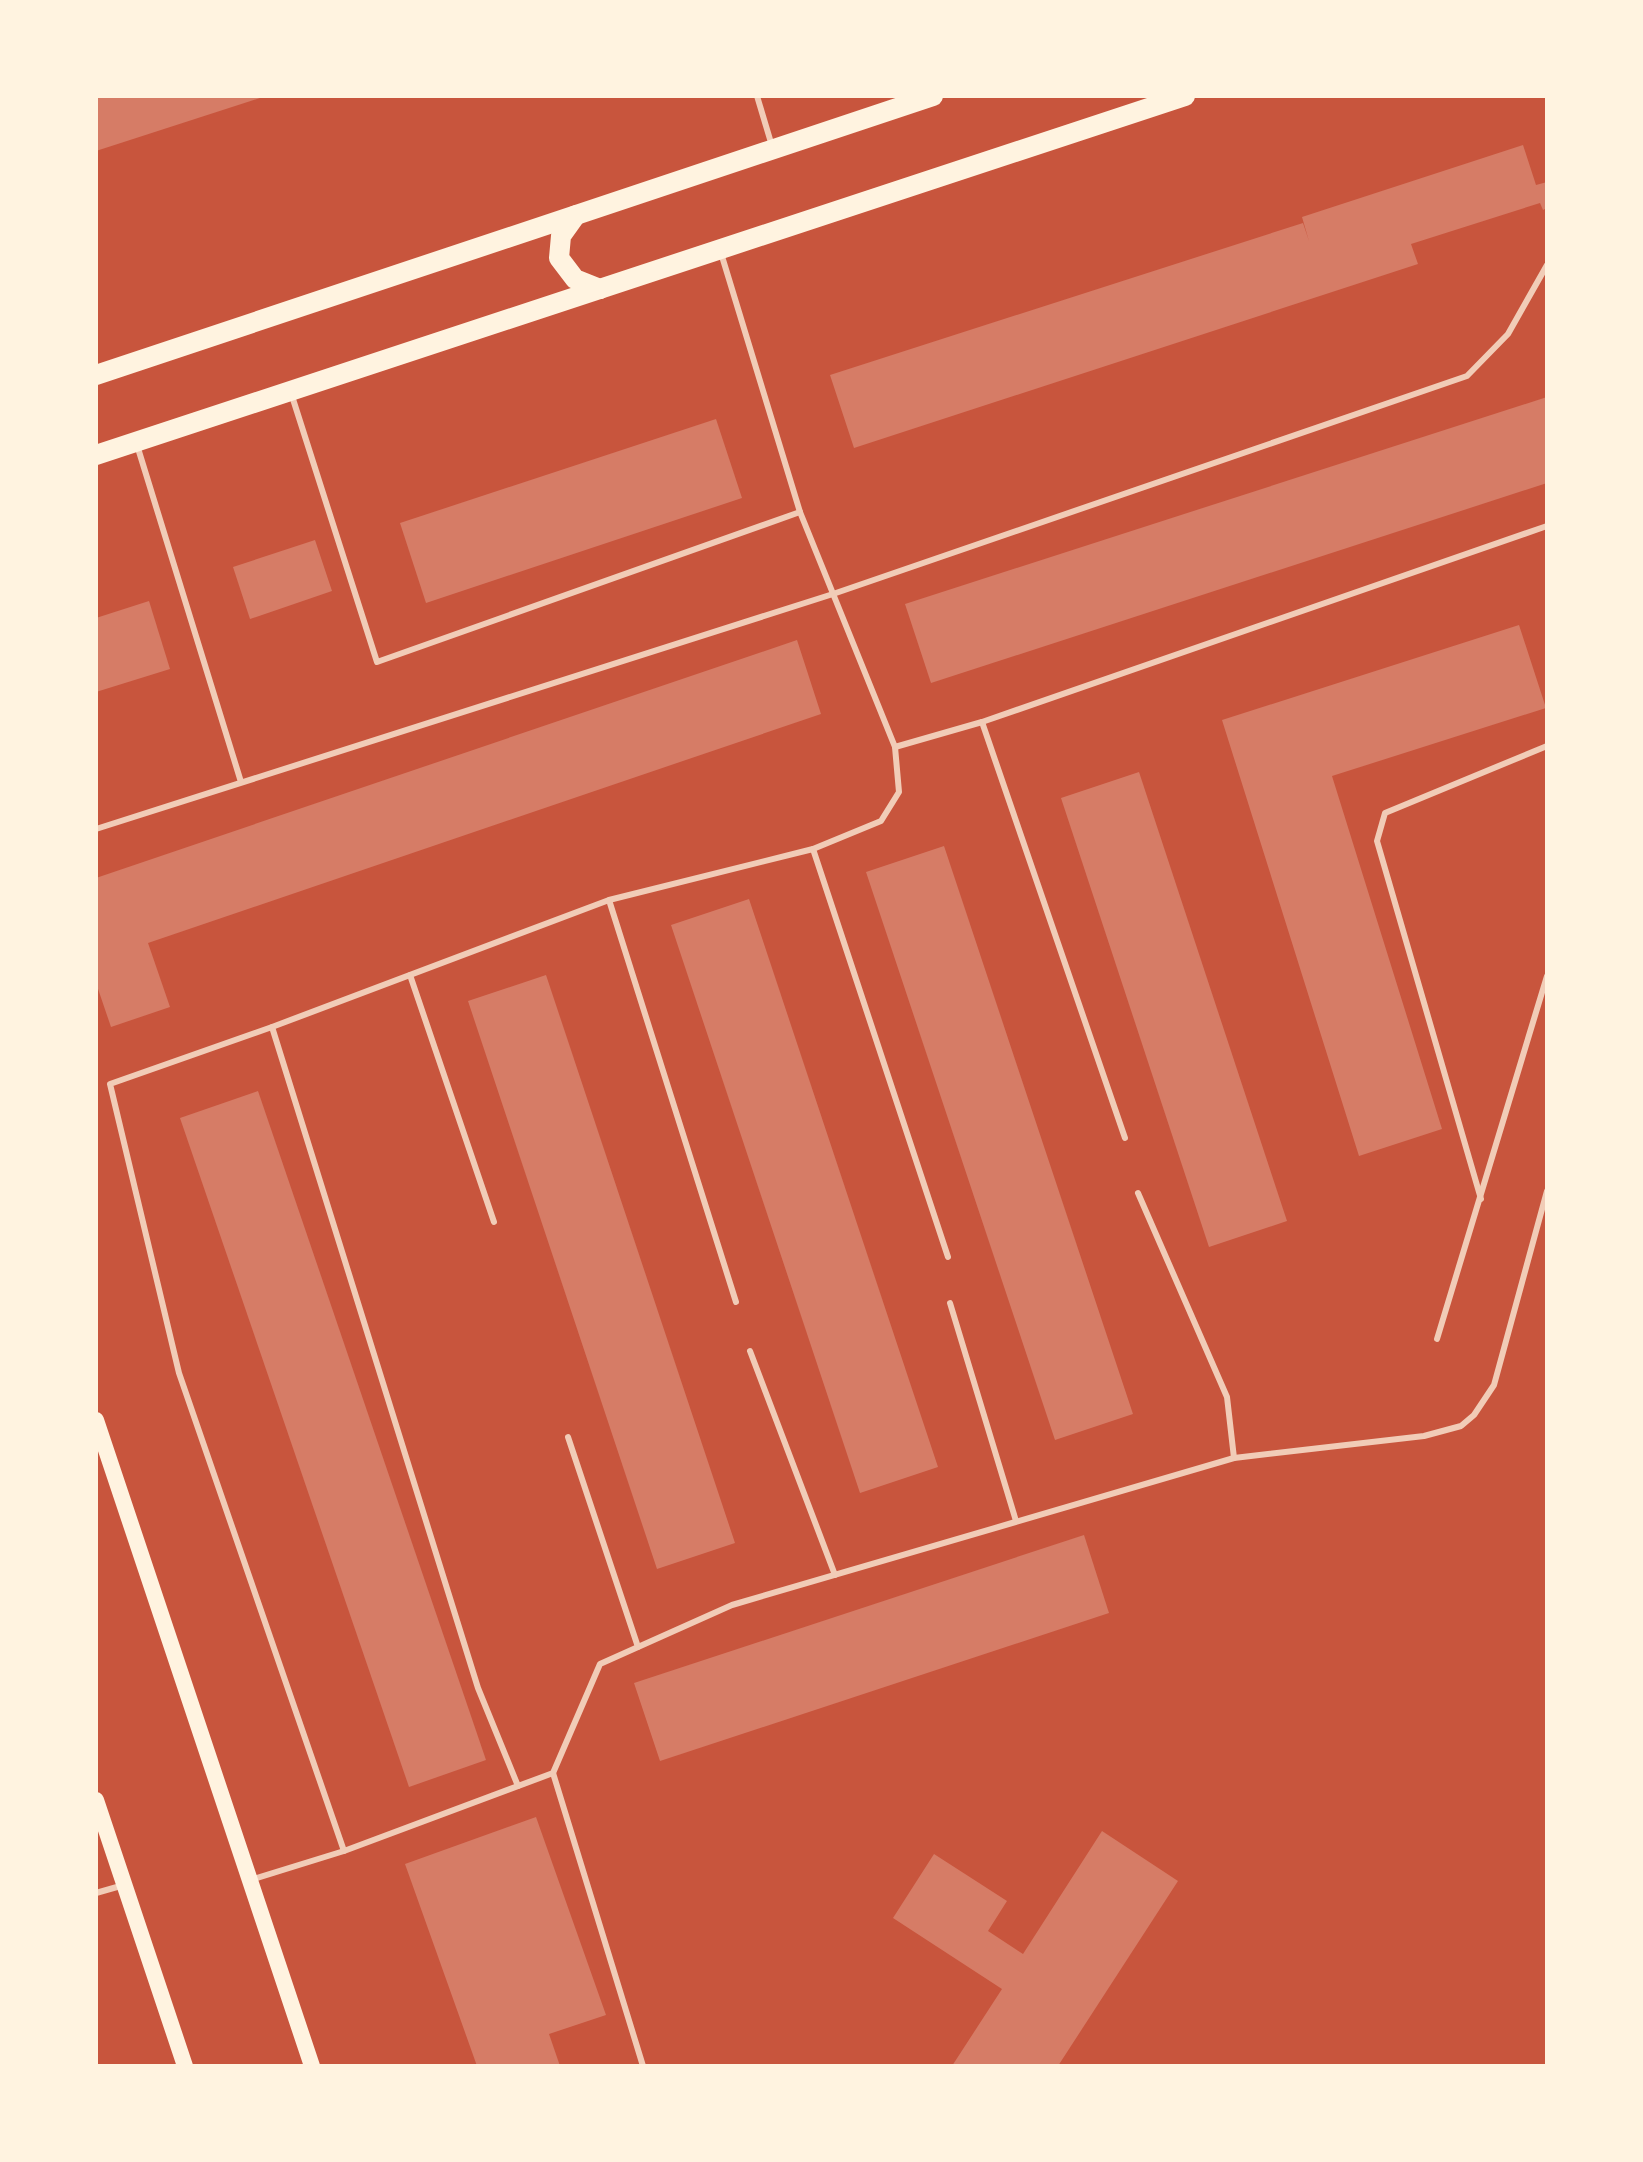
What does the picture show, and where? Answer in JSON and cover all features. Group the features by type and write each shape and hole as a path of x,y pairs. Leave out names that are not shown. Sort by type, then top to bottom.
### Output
{"main road":[{"path":"96,375 933,96"},
{"path":"96,455 1156,102 1185,96"},
{"path":"576,215 561,236 559,258 575,279 600,289"},
{"path":"96,1420 312,2066"},
{"path":"96,1800 185,2066"}],"lane":[{"path":"757,96 773,149"},
{"path":"344,1851 179,1373 110,1084 272,1027 609,900 813,849 881,821 899,792 895,747 800,512 720,249"},
{"path":"96,829 833,594 1467,376 1508,334 1547,265"},
{"path":"290,391 377,662 800,512"},
{"path":"136,442 241,782"},
{"path":"895,747 982,722 1547,526"},
{"path":"982,722 1125,1138"},
{"path":"1481,1199 1377,841 1385,813 1547,746"},
{"path":"813,849 948,1257"},
{"path":"609,900 736,1302"},
{"path":"410,975 494,1222"},
{"path":"1437,1339 1547,976"},
{"path":"272,1027 478,1688 518,1786"},
{"path":"643,2066 553,1773 600,1664 732,1605 1234,1458 1424,1436 1461,1426 1474,1415 1494,1385 1547,1191"},
{"path":"1138,1193 1227,1397 1234,1458"},
{"path":"950,1303 1016,1521"},
{"path":"750,1351 835,1575"},
{"path":"568,1437 638,1647"},
{"path":"250,1880 344,1851 553,1773"},
{"path":"96,1893 124,1885"}],"building":[{"path":"96,96 263,96 263,97 96,151"},
{"path":"1523,145 1536,185 1547,182 1547,208 1543,210 1540,203 1411,244 1418,264 854,448 830,375 1303,223 1309,241 1302,217"},
{"path":"1547,397 1547,483 931,683 905,604"},
{"path":"716,419 742,498 426,603 400,523"},
{"path":"315,540 332,591 250,619 233,567"},
{"path":"149,601 170,669 96,692 96,618"},
{"path":"1519,625 1546,708 1332,776 1442,1129 1359,1156 1222,720"},
{"path":"797,640 821,714 148,943 170,1007 111,1027 96,983 96,878"},
{"path":"1139,772 1287,1221 1209,1247 1061,798"},
{"path":"944,846 1133,1414 1055,1440 866,872"},
{"path":"749,899 938,1467 860,1493 671,925"},
{"path":"546,975 735,1543 657,1569 468,1001"},
{"path":"258,1091 486,1760 409,1787 180,1118"},
{"path":"1084,1535 1109,1613 660,1761 634,1683"},
{"path":"536,1817 606,2015 549,2034 560,2066 477,2066 405,1864"},
{"path":"1102,1831 1178,1881 1058,2066 952,2066 1002,1989 893,1918 934,1854 1007,1901 988,1931 1023,1954"}]}
